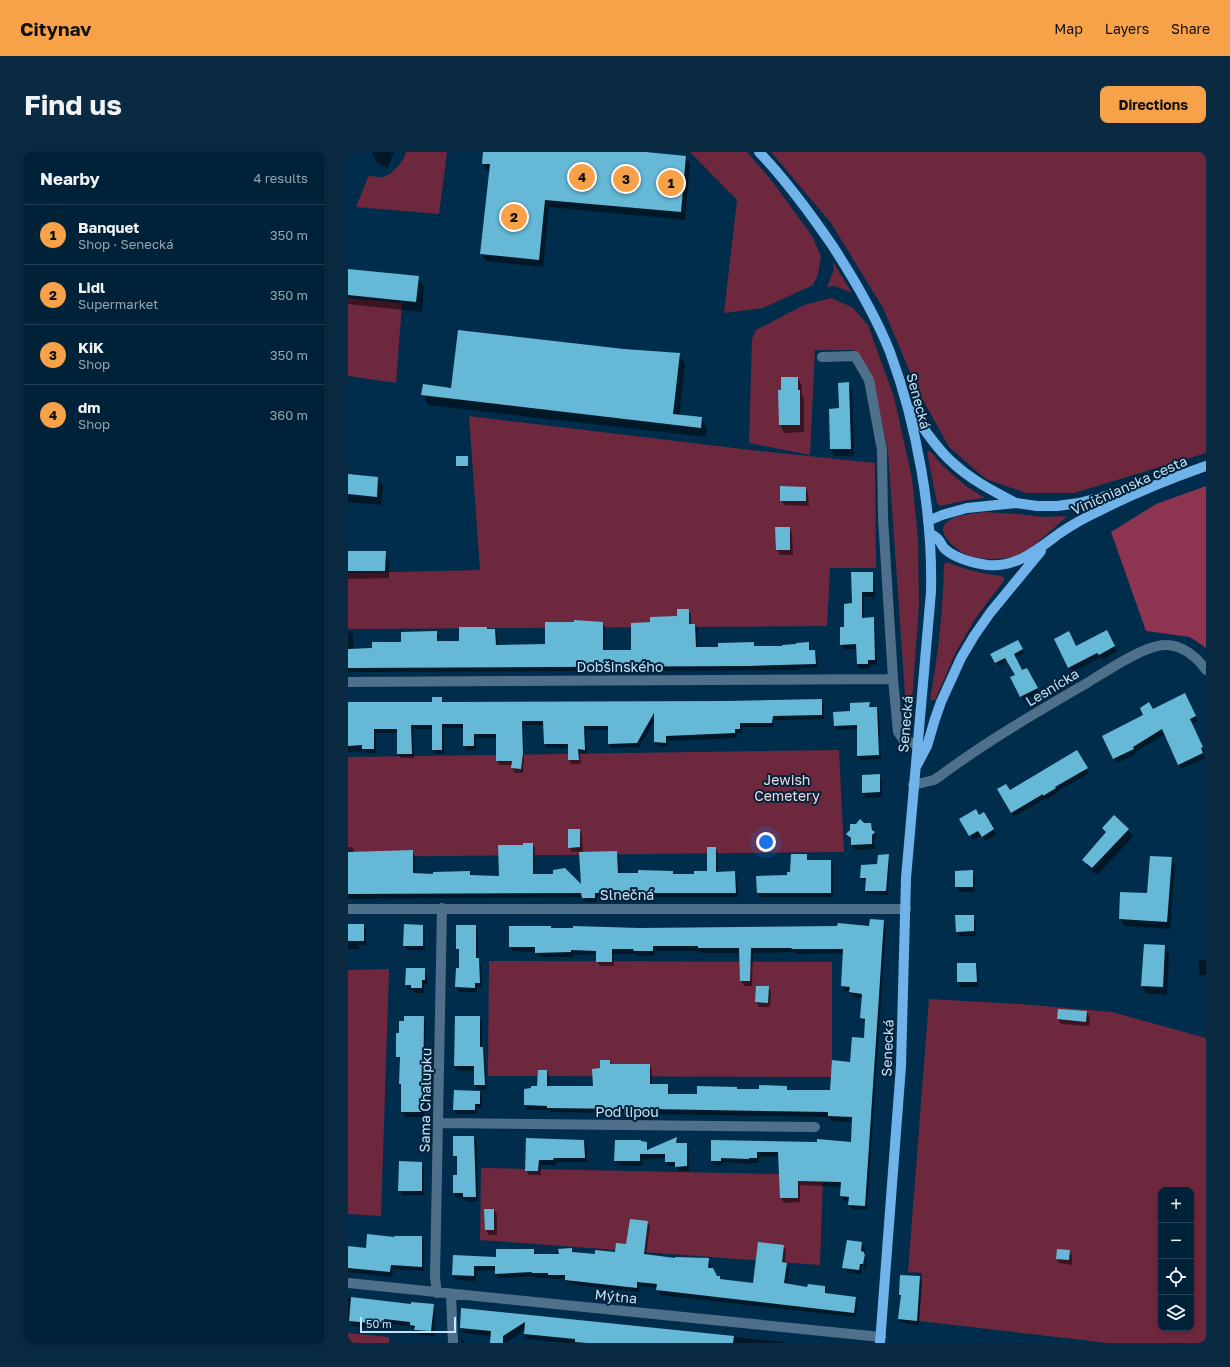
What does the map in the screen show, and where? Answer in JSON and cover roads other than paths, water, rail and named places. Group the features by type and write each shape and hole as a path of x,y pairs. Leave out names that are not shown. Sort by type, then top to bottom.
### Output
{"main road":[{"name":"Senecká","path":"759,152 791,189 822,231 849,271 868,305 889,351 907,406 922,476 928,521 932,562 931,592 906,878 901,1066 880,1340"},
{"path":"907,406 940,450 952,462 976,481 1016,503"},
{"name":"Viničnianska cesta","path":"1045,546 1076,522 1172,478 1206,466"},
{"path":"928,521 942,515 967,508 1016,503 1037,506 1057,506 1079,503 1172,478"},
{"path":"928,532 938,540 945,549 960,558 974,563 989,565 1003,564 1020,560 1045,546"},
{"path":"915,768 927,746 941,702 961,658 990,613 1045,546"}],"street":[{"path":"822,357 854,356 869,380 882,450 883,518 893,679 898,732 903,739 917,745"},
{"name":"Lesnícka","path":"914,786 934,780 1012,727 1130,657 1157,646 1165,645 1179,647 1195,658 1206,670"},
{"name":"Dobšinského","path":"348,682 893,679"},
{"name":"Sama Chalupku","path":"437,1293 435,1277 442,908"},
{"name":"Slnečná","path":"348,909 906,909"},
{"name":"Pod lipou","path":"439,1123 815,1127"},
{"name":"Mýtna","path":"348,1283 880,1340"},
{"path":"451,1294 453,1343"}],"place":[{"name":"dm","path":"582,177"},
{"name":"KiK","path":"626,179"},
{"name":"Banquet","path":"671,183"},
{"name":"Lidl","path":"514,217"}],"park label":[{"name":"Jewish Cemetery","path":"787,788"}]}
